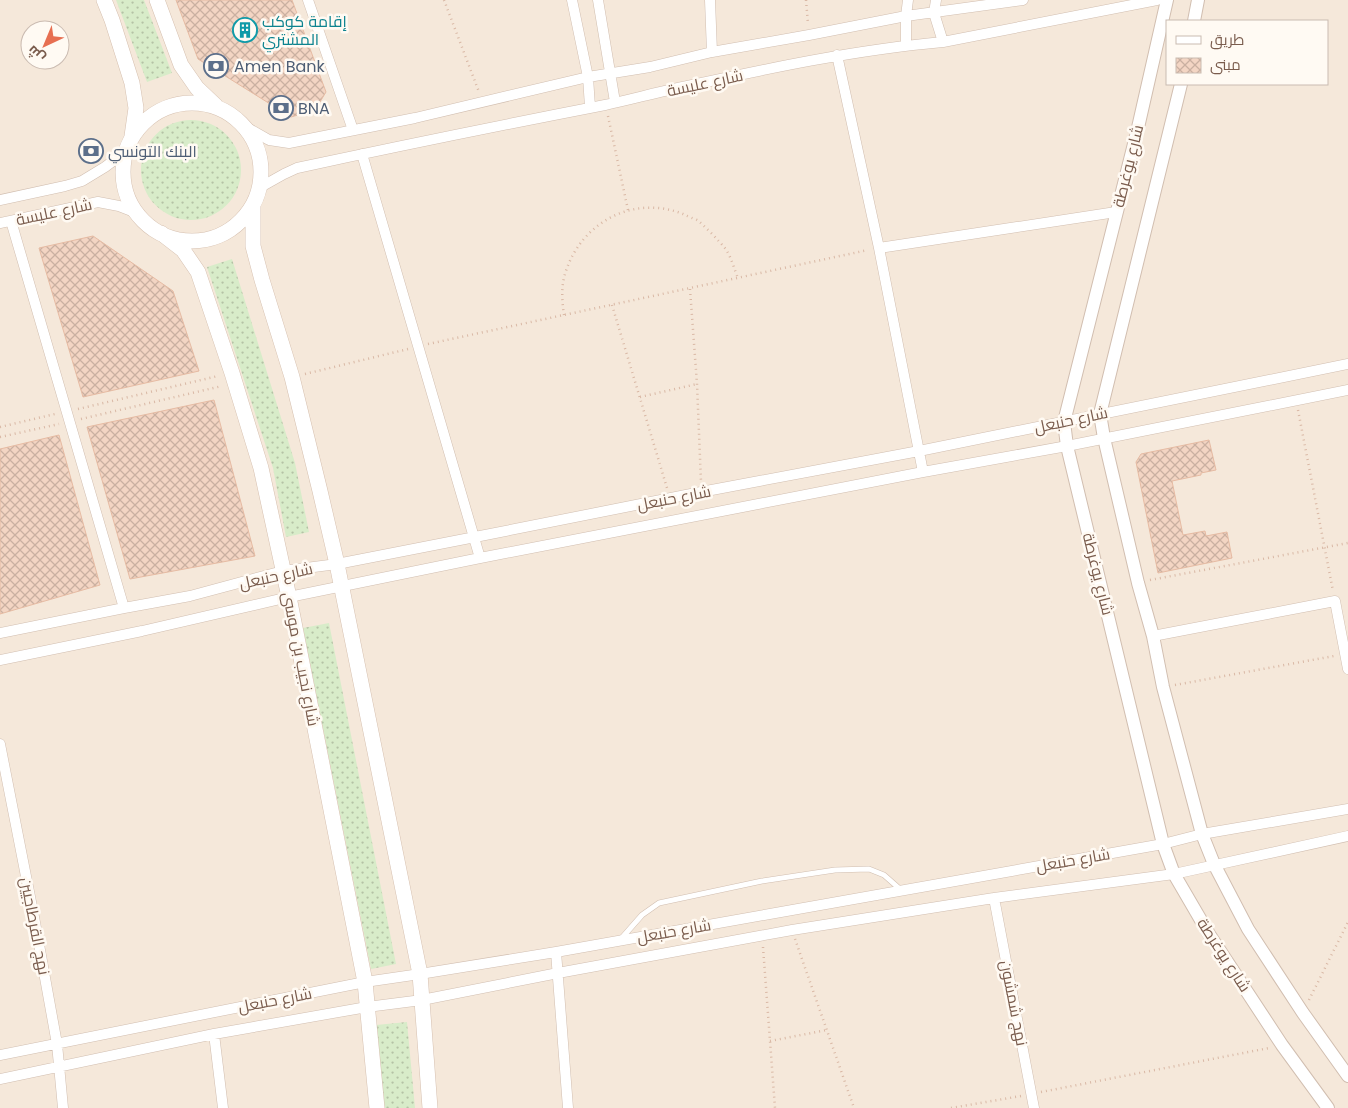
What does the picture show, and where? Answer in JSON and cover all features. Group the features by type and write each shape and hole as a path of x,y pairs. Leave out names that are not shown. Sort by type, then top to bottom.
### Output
{"main road":[{"path":"104,0 132,83 136,108 132,136 125,152 122,168 128,200 148,225 161,233 178,239 195,241 213,238 229,230 243,219 253,205 259,188 261,167 258,153 246,127 232,115 216,106 197,88 181,66 157,0"},
{"path":"132,136 148,118 168,106 192,102 216,106"},
{"path":"253,205 253,246 292,377 337,564 420,974 430,1108"},
{"name":"شارع نجيب بن موسى","path":"161,233 183,250 198,272 234,378 261,468 289,597 365,982 377,1108"}],"street":[{"path":"308,0 353,130"},
{"path":"572,0 588,77 590,107"},
{"path":"598,0 610,73 610,104"},
{"path":"710,0 712,52"},
{"path":"906,45 908,0"},
{"path":"936,0 934,13 943,42"},
{"name":"شارع عليسة","path":"246,127 269,140 289,143 483,103 588,77 650,67 712,52 906,16 1022,0"},
{"name":"شارع عليسة","path":"259,188 297,168 362,154 610,104 837,55 906,45 943,42 1157,0"},
{"name":"شارع يوغرطة","path":"1168,0 1064,422 1067,446 1163,844 1174,874 1210,934 1282,1045 1328,1108"},
{"path":"1194,20 1198,0"},
{"path":"837,55 879,248 923,472"},
{"name":"شارع يوغرطة","path":"1181,85 1100,414 1104,438 1138,583 1153,636 1163,687 1202,834 1214,864 1248,929 1303,1013 1348,1076"},
{"name":"شارع عليسة","path":"0,200 82,181 125,152"},
{"path":"362,154 480,558"},
{"name":"شارع عليسة","path":"0,223 98,202 119,206 137,213"},
{"path":"879,248 1116,212"},
{"path":"11,221 124,608"},
{"name":"شارع حنبعل","path":"0,633 190,596 283,571 337,564 919,451 1348,364"},
{"name":"شارع حنبعل","path":"0,660 142,631 289,597 480,558 1067,446 1348,390"},
{"path":"1153,636 1335,601 1348,669"},
{"name":"نهج القرطاجيين","path":"0,744 57,1044 63,1108"},
{"name":"شارع حنبعل","path":"0,1055 365,982 556,952 1163,844 1202,834 1348,810"},
{"name":"شارع حنبعل","path":"0,1078 214,1034 367,1007 422,1000 792,930 994,898 1174,874 1348,836"},
{"name":"نهج شمشون","path":"994,898 1034,1108"},
{"path":"556,952 568,1108"},
{"path":"214,1034 223,1108"}],"lane":[{"path":"619,940 642,915 659,903 762,881 835,870 869,869 884,875 901,890"}],"path":[{"path":"444,0 483,103"},
{"path":"806,0 809,35"},
{"path":"610,104 628,210"},
{"path":"564,315 562,294 564,274 574,250 589,232 604,220 628,210 651,207 672,210 698,221 725,248 738,278"},
{"path":"292,377 419,346 879,248"},
{"path":"690,288 702,492"},
{"path":"612,305 670,498"},
{"path":"0,437 68,417 234,378"},
{"path":"0,427 68,417 234,378"},
{"path":"640,397 697,384"},
{"path":"1296,400 1335,601"},
{"path":"1138,583 1348,543"},
{"path":"1163,687 1346,653"},
{"path":"1303,1013 1348,922"},
{"path":"792,930 854,1108"},
{"path":"762,936 775,1108"},
{"path":"770,1041 827,1030"},
{"path":"951,1108 1282,1045"}],"shaded area":[{"path":"0,0 1348,0 1348,1108 0,1108"}],"green space":[{"path":"116,0 144,0 172,73 147,82"},
{"path":"191,120 210,124 226,135 237,151 241,170 237,189 226,205 210,216 191,220 172,216 156,205 145,189 141,170 145,151 156,135 172,124"},
{"path":"232,259 295,463 309,532 286,537 273,468 207,267"},
{"path":"329,623 396,964 371,969 303,628"},
{"path":"407,1022 415,1108 383,1108 376,1025"}],"building":[{"name":"إقامة كوكب المشتري","path":"176,0 292,0 326,92 315,110 291,117 198,59"},
{"path":"93,236 173,291 199,371 83,397 39,248"},
{"path":"214,400 255,556 130,579 87,427"},
{"path":"59,435 100,585 0,614 0,449"},
{"path":"1209,440 1216,470 1172,481 1183,535 1205,531 1206,536 1227,532 1232,558 1158,573 1136,462 1141,454"}],"place":[{"name":"إقامة كوكب المشتري","path":"245,30"},
{"name":"Amen Bank","path":"216,66"},
{"name":"BNA","path":"281,108"},
{"name":"البنك التونسي","path":"91,151"}]}
